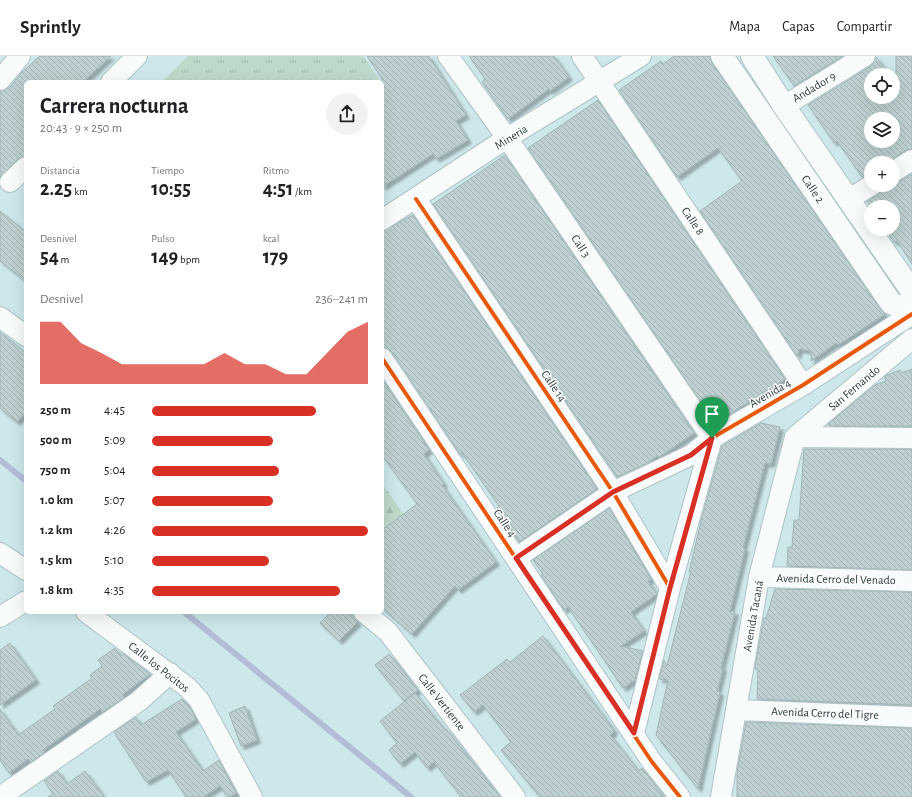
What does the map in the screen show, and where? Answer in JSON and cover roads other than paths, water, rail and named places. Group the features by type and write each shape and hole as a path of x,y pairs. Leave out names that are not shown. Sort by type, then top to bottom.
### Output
{"street":[{"path":"0,80 20,56"},
{"path":"113,80 138,56"},
{"name":"Call 3","path":"448,56 507,138 712,438"},
{"name":"Calle 8","path":"582,56 803,385"},
{"name":"Mineria","path":"384,219 507,138 641,56"},
{"name":"Calle 2","path":"722,56 891,303 912,313"},
{"name":"Calle 2","path":"752,56 784,106 911,290 912,296"},
{"name":"Andador 9","path":"784,106 866,56"},
{"path":"900,168 912,160"},
{"path":"10,182 24,169"},
{"path":"849,199 864,190"},
{"name":"Calle 14","path":"416,199 613,492 670,588"},
{"name":"Avenida 4","path":"516,558 613,492 691,455 712,438 803,385 912,313"},
{"path":"0,317 24,335"},
{"name":"San Fernando","path":"795,437 912,339"},
{"name":"Calle 4","path":"384,361 652,762 680,797"},
{"path":"795,437 912,438"},
{"name":"Avenida Tacaná","path":"721,797 759,577 795,437"},
{"path":"634,733 670,588 712,438"},
{"path":"0,553 24,569"},
{"name":"Avenida Cerro del Venado","path":"759,577 912,581"},
{"path":"0,617 24,602"},
{"name":"Calle los Pocitos","path":"89,614 187,686 199,700 252,797"},
{"name":"Calle Vertiente","path":"366,614 388,632 515,797"},
{"path":"0,797 139,701 170,673"},
{"name":"Avenida Cerro del Tigre","path":"737,710 912,716"}],"waterway":[{"path":"0,460 24,479"},
{"path":"186,614 411,797"}]}
